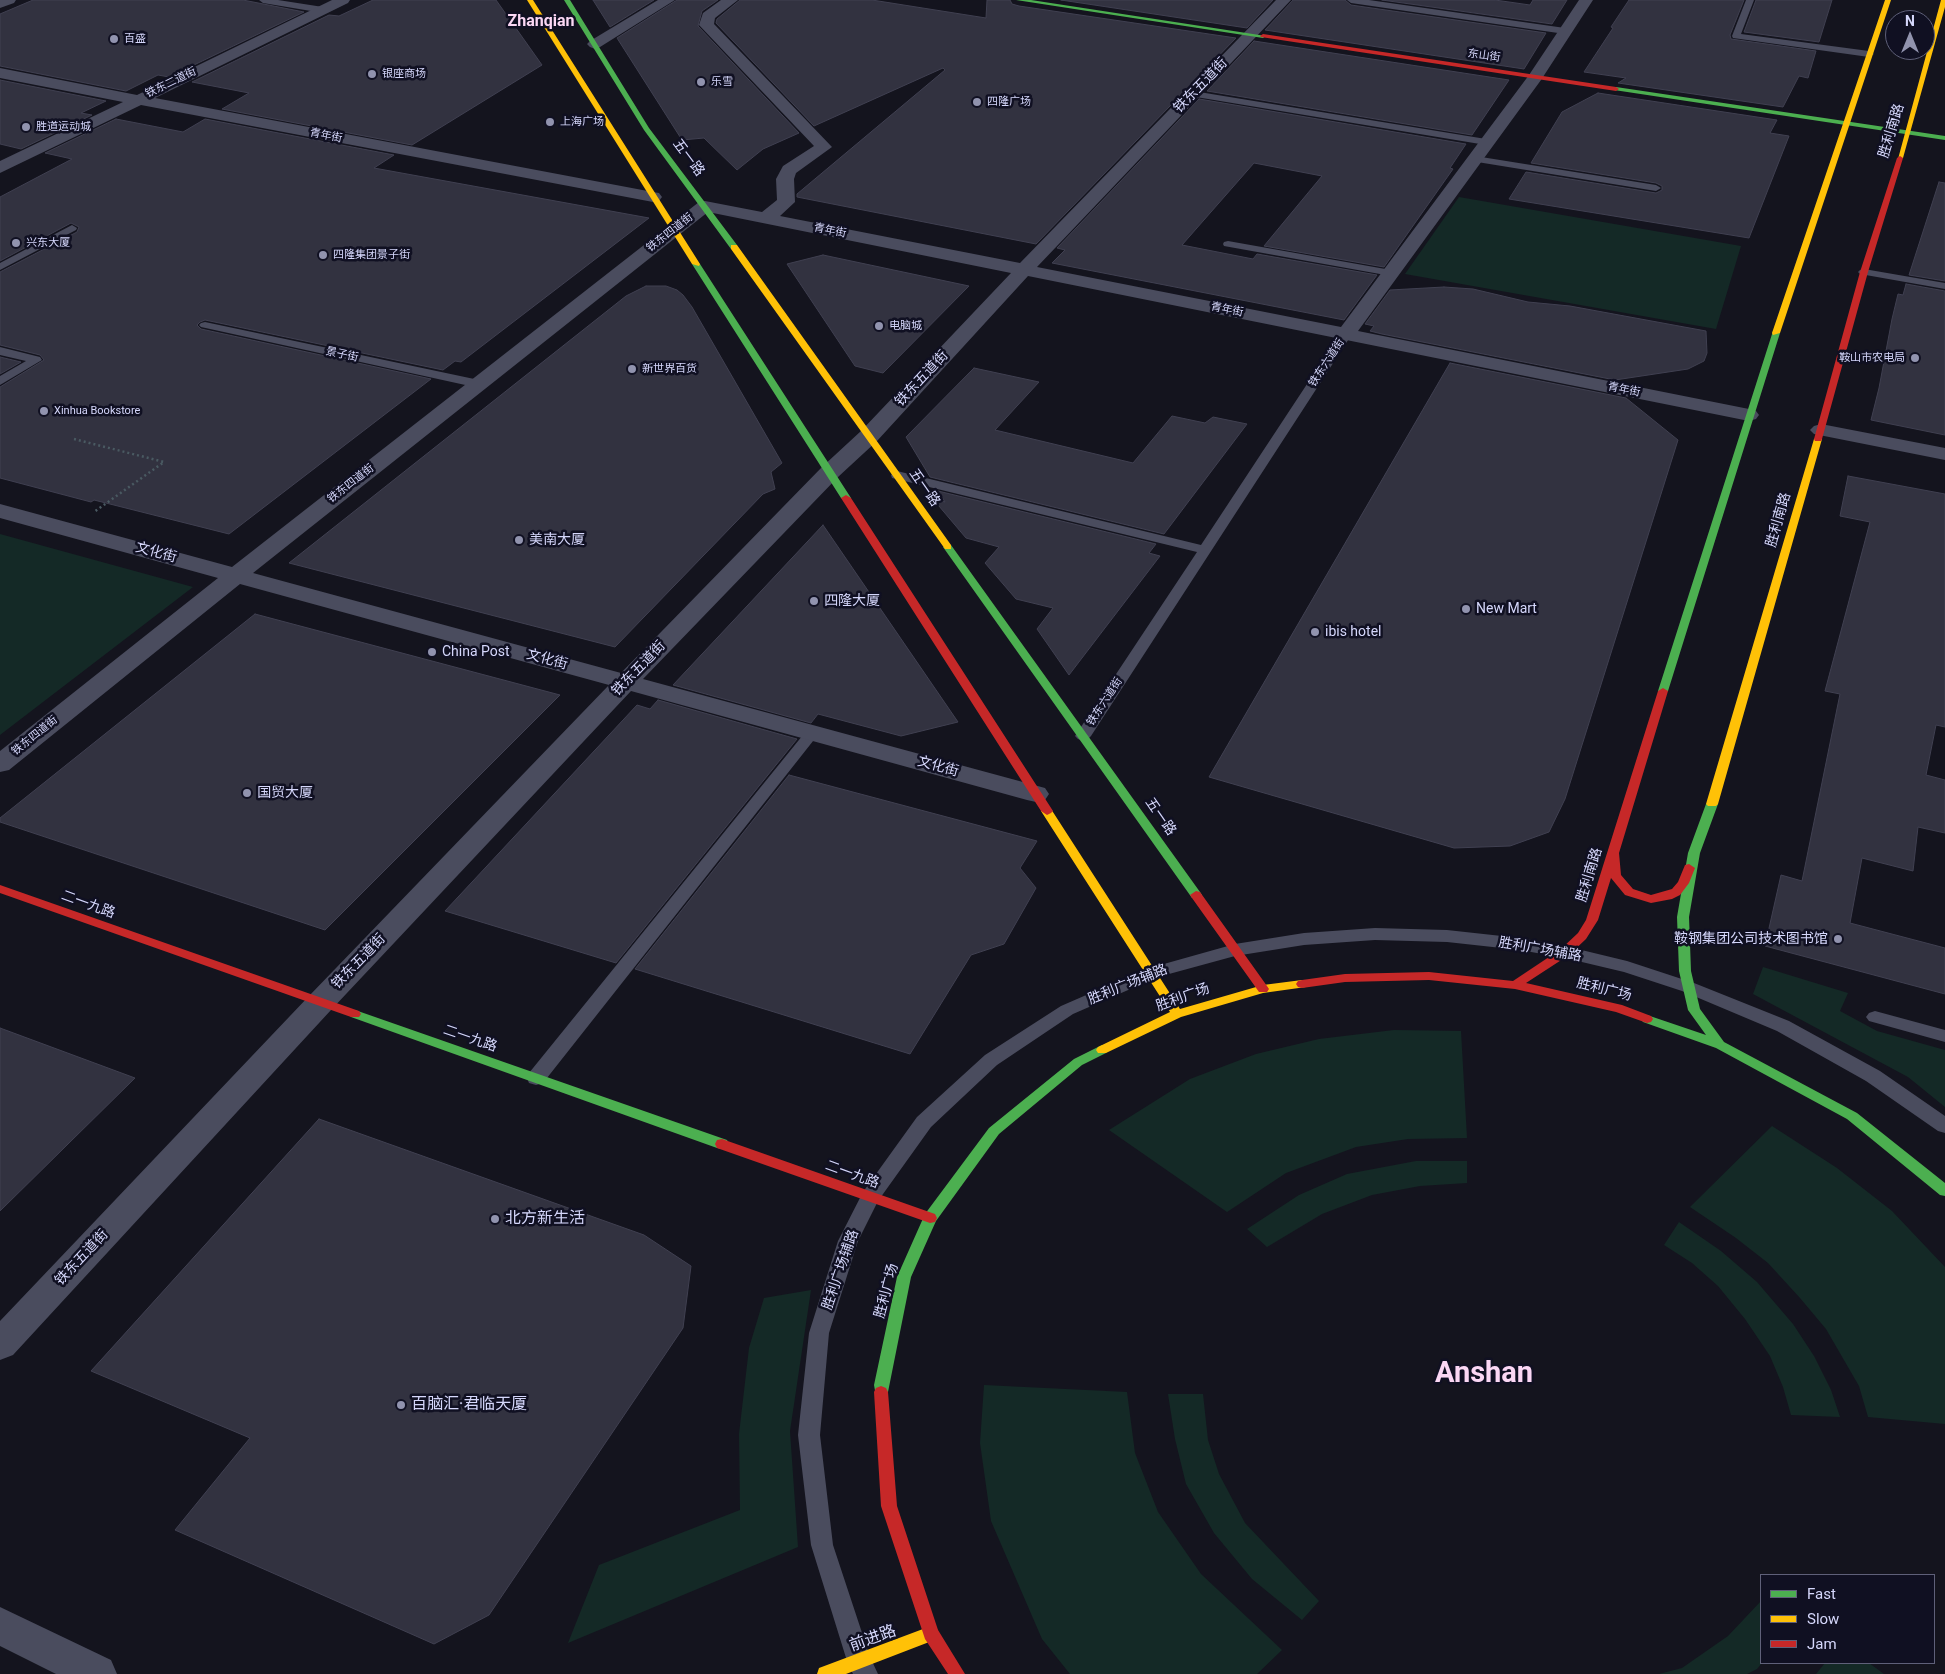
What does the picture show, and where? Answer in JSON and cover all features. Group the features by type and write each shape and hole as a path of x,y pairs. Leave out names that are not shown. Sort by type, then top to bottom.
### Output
{"main road":[{"path":"530,0 674,230 1152,973 1176,1014"},
{"name":"五一路","path":"567,0 646,128 705,206 1263,989"},
{"name":"东山街","path":"1019,0 1945,138"},
{"name":"胜利南路","path":"1515,984 1565,952 1582,936 1592,920 1749,415 1888,0"},
{"name":"胜利南路","path":"1720,1044 1694,1010 1688,987 1683,945 1684,917 1694,853 1714,797 1821,430 1864,272 1908,132 1944,0"},
{"path":"1613,853 1615,875 1620,883 1629,892 1651,899 1668,896 1683,884 1694,853"},
{"name":"二一九路","path":"0,889 930,1218"},
{"name":"胜利广场","path":"957,1674 931,1634 889,1506 881,1386 904,1277 930,1218 994,1131 1078,1062 1176,1014 1263,989 1345,978 1420,976 1515,984 1618,1008 1720,1044 1852,1116 1945,1191"},
{"name":"前进路","path":"825,1674 863,1668 931,1634"}],"street":[{"path":"0,4 10,0"},
{"name":"铁东二道街","path":"0,168 137,99 343,0"},
{"path":"595,44 668,0"},
{"path":"731,0 708,16 706,25 824,147 789,170 785,178 786,202 765,218"},
{"name":"铁东五道街","path":"0,1345 320,1003 626,682 830,472 869,436 1024,270 1284,0"},
{"name":"铁东六道街","path":"1346,334 1535,77 1586,0"},
{"name":"青年街","path":"0,73 393,150 654,197"},
{"name":"青年街","path":"705,206 1749,415"},
{"name":"铁东四道街","path":"0,764 236,575 705,206"},
{"path":"1821,430 1945,454"},
{"name":"文化街","path":"0,510 1036,794"},
{"path":"0,1626 97,1674"}],"lane":[{"path":"263,0 323,10"},
{"path":"1351,0 1565,31"},
{"path":"1750,0 1736,36 1870,54"},
{"path":"1193,94 1486,142"},
{"path":"1474,159 1656,188"},
{"path":"0,267 72,228"},
{"path":"1228,244 1391,272"},
{"path":"1864,272 1945,286"},
{"name":"景子街","path":"205,325 479,384"},
{"name":"铁东六道街","path":"1083,736 1346,334"},
{"path":"0,351 36,360 0,381"},
{"path":"897,475 1204,550"},
{"path":"536,1078 812,733"},
{"name":"胜利广场辅路","path":"863,1668 822,1545 809,1435 819,1333 848,1241 870,1197 924,1122 991,1060 1067,1010 1152,973 1236,950 1304,939 1375,934 1447,936 1520,944 1565,952 1627,967 1688,987 1782,1026 1873,1076 1945,1126"},
{"path":"1875,1017 1945,1036"}],"path":[{"path":"68,529 164,462 74,439"}],"green space":[{"path":"1459,197 1741,246 1716,329 1405,274"},
{"path":"0,534 193,587 0,735"},
{"path":"1763,967 1848,993 1840,1011 1877,1031 1945,1050 1945,1107 1908,1077 1753,994"},
{"path":"1394,1030 1461,1031 1467,1138 1408,1139 1356,1147 1286,1173 1227,1212 1109,1130 1190,1079 1256,1054 1319,1039"},
{"path":"1772,1126 1837,1168 1892,1211 1945,1267 1945,1424 1868,1417 1859,1386 1826,1329 1800,1298 1768,1263 1736,1238 1690,1207"},
{"path":"1416,1161 1467,1161 1467,1183 1420,1186 1372,1195 1322,1214 1267,1247 1247,1229 1299,1195 1347,1174"},
{"path":"1679,1222 1721,1251 1757,1282 1793,1324 1814,1356 1831,1390 1840,1417 1791,1415 1783,1387 1770,1356 1745,1319 1718,1286 1692,1263 1664,1245"},
{"path":"811,1290 790,1431 798,1547 568,1643 599,1565 740,1510 739,1434 749,1348 764,1298"},
{"path":"984,1385 1127,1392 1135,1453 1158,1512 1201,1574 1282,1650 1257,1674 1070,1674 1042,1639 991,1521 980,1443"},
{"path":"1168,1394 1203,1394 1208,1440 1219,1474 1245,1523 1319,1601 1302,1620 1252,1579 1214,1533 1186,1484 1175,1439"},
{"path":"1760,1602 1761,1664 1757,1669 1747,1674 1659,1674 1682,1668 1728,1636"},
{"path":"1824,1664 1870,1664 1884,1674 1816,1674"}],"building":[{"name":"百盛","path":"33,0 243,0 304,12 169,77 158,75 126,91 0,66 0,14"},
{"name":"银座商场","path":"373,0 496,0 542,65 412,145 222,109 249,93 192,82 329,15 339,16"},
{"path":"593,0 654,0 610,27"},
{"path":"677,0 718,0 702,11 698,26 799,133 763,149 737,170 704,138 682,140 617,38"},
{"name":"四隆广场","path":"740,0 872,0 986,18 987,0 1010,0 1012,4 1019,6 1236,38 1036,244 797,197 797,194 945,70 943,68 814,126 716,23 717,19"},
{"path":"1061,0 1273,0 1247,28"},
{"path":"1293,0 1345,0 1351,5 1546,33 1524,69 1265,30"},
{"path":"1382,0 1495,0 1530,5 1533,0 1567,0 1552,24"},
{"path":"1629,0 1744,0 1730,35 1731,39 1816,51 1808,78 1799,76 1783,107 1618,83 1626,78 1584,72"},
{"path":"1756,0 1832,0 1819,42 1744,32"},
{"path":"1254,41 1509,80 1472,135 1207,91"},
{"path":"0,80 106,101 81,113 92,115 21,149 0,144"},
{"path":"1598,93 1777,120 1770,133 1789,136 1749,238 1509,199 1526,172 1656,193 1662,190 1662,186 1656,183 1531,163 1562,112"},
{"path":"1199,99 1466,144 1450,168 1453,169 1384,267 1264,246 1322,176 1254,163 1182,245 1253,259 1257,254 1377,275 1344,320 1052,263 1065,250 1057,248"},
{"path":"116,119 183,132 205,119 394,155 374,168 649,218 461,362 455,361 443,370 205,320 200,322 197,325 201,329 431,379 229,534 94,500 91,502 0,478 0,387 44,360 40,355 0,345 0,272 77,232 79,227 71,223 0,261 0,197 72,159 45,153"},
{"path":"1939,182 1945,183 1945,281 1909,275"},
{"name":"电脑城","path":"823,255 969,286 883,373 855,366 787,264"},
{"path":"1906,284 1945,291 1945,435 1871,420 1898,294 1903,295"},
{"path":"646,286 666,286 677,290 683,295 692,307 782,463 771,472 775,489 763,494 615,647 289,563 626,296"},
{"path":"1444,287 1473,289 1528,302 1570,306 1706,331 1707,353 1704,361 1688,369 1615,380 1382,334 1370,331 1374,326 1365,324 1390,290"},
{"path":"0,357 21,362 0,374"},
{"name":"New Mart","path":"1450,363 1626,398 1678,440 1565,799 1549,832 1510,846 1454,848 1209,777"},
{"path":"974,368 1039,382 995,430 1133,463 1172,416 1205,423 1213,417 1247,424 1164,534 930,477 906,437"},
{"path":"1848,476 1945,494 1945,727 1936,725 1926,775 1945,780 1945,833 1918,827 1913,871 1862,858 1850,923 1945,948 1945,994 1765,946 1781,875 1802,881 1840,694 1825,691 1870,522 1840,516"},
{"path":"938,491 1156,544 1149,553 1160,556 1069,675 1037,629 1053,608 1016,599 985,563 999,547 966,538 933,499 945,502"},
{"name":"四隆大厦","path":"823,525 958,722 901,736 818,714 811,723 673,685"},
{"name":"国贸大厦","path":"255,614 560,695 325,930 0,822 0,818"},
{"path":"658,700 797,739 616,963 445,911 637,705 650,709"},
{"path":"789,775 1037,841 1020,868 1036,888 1004,944 971,955 910,1054 635,969"},
{"path":"0,1028 135,1078 0,1211"},
{"name":"百脑汇·君临天厦","path":"319,1119 644,1235 691,1266 683,1328 489,1615 434,1644 175,1530 250,1438 91,1371"}],"traffic: fast":[{"path":"567,0 646,129 734,247"},
{"path":"1019,0 1263,36"},
{"path":"1616,89 1945,138"},
{"path":"696,264 846,498"},
{"path":"1663,691 1776,333"},
{"path":"948,547 1196,895"},
{"path":"1712,804 1694,853 1683,917 1683,945 1685,971 1694,1010 1720,1045"},
{"path":"355,1014 722,1144"},
{"path":"1647,1019 1720,1045 1852,1116 1945,1191"},
{"path":"881,1392 904,1277 930,1218 994,1131 1078,1062 1102,1050"}],"traffic: slow":[{"path":"530,0 696,264"},
{"path":"1776,333 1888,0"},
{"path":"1900,158 1944,0"},
{"path":"734,247 948,547"},
{"path":"1712,804 1818,439"},
{"path":"1047,811 1177,1014"},
{"path":"1102,1050 1177,1014 1263,989 1302,984"},
{"path":"825,1674 931,1634"}],"traffic: jam":[{"path":"1263,36 1616,89"},
{"path":"1818,439 1864,272 1900,158"},
{"path":"846,498 1047,811"},
{"path":"1515,985 1565,952 1582,936 1592,920 1663,691"},
{"path":"1613,853 1615,875 1621,883 1629,892 1651,899 1668,896 1676,892 1683,883 1689,868"},
{"path":"0,889 355,1014"},
{"path":"1196,895 1263,989"},
{"path":"1302,984 1345,978 1429,976 1515,985 1618,1008 1647,1019"},
{"path":"722,1144 930,1218"},
{"path":"881,1392 889,1506 931,1634 957,1674"}],"place":[{"name":"百盛","path":"114,39"},
{"name":"银座商场","path":"372,74"},
{"name":"乐雪","path":"701,82"},
{"name":"四隆广场","path":"977,102"},
{"name":"上海广场","path":"550,122"},
{"name":"胜道运动城","path":"26,127"},
{"name":"兴东大厦","path":"16,243"},
{"name":"四隆集团景子街","path":"323,255"},
{"name":"电脑城","path":"879,326"},
{"name":"鞍山市农电局","path":"1915,358"},
{"name":"新世界百货","path":"632,369"},
{"name":"Xinhua Bookstore","path":"44,411"},
{"name":"美南大厦","path":"519,540"},
{"name":"四隆大厦","path":"814,601"},
{"name":"New Mart","path":"1466,609"},
{"name":"ibis hotel","path":"1315,632"},
{"name":"China Post","path":"432,652"},
{"name":"国贸大厦","path":"247,793"},
{"name":"鞍钢集团公司技术图书馆","path":"1838,939"},
{"name":"北方新生活","path":"495,1219"},
{"name":"百脑汇·君临天厦","path":"401,1405"}],"district":[{"name":"Zhanqian","path":"541,22"},
{"name":"Anshan","path":"1484,1375"}]}
